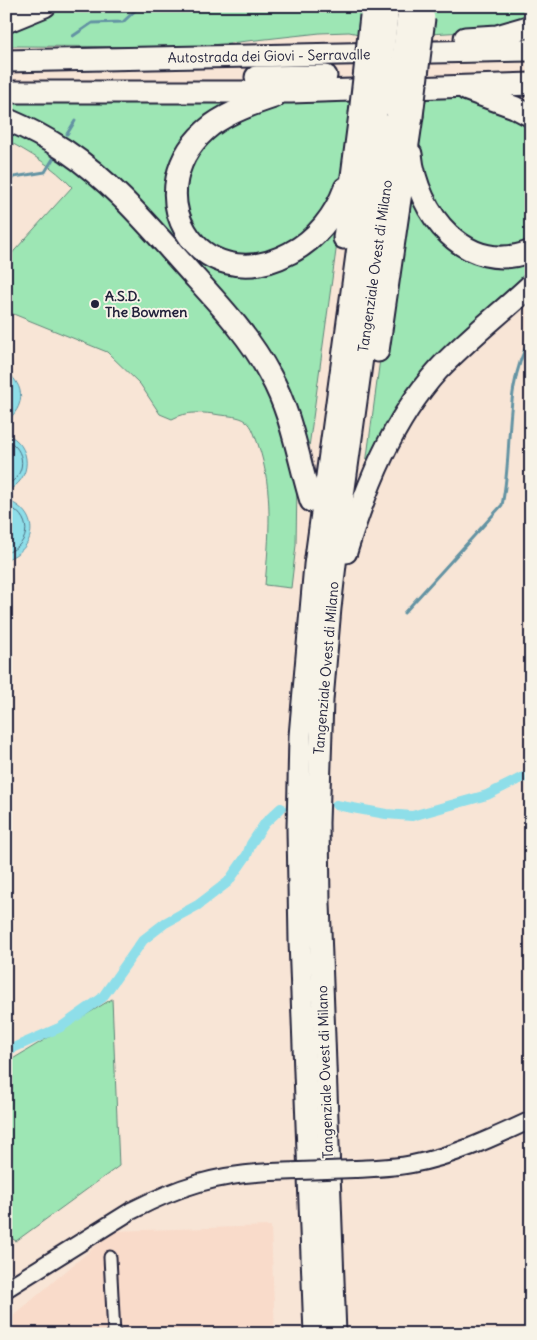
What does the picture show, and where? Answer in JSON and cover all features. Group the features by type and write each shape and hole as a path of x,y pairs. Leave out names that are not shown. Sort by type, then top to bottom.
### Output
{"highway":[{"path":"6,22 45,6"},
{"name":"Tangenziale Ovest di Milano","path":"335,1334 318,823 322,700 330,608 391,116 380,11"},
{"name":"Tangenziale Ovest di Milano","path":"314,1334 300,941 298,829 300,736 312,592 337,392 391,116 417,12"},
{"path":"244,57 313,46 485,37 513,32 531,26"},
{"name":"Autostrada dei Giovi - Serravalle","path":"6,61 531,50"},
{"name":"Autostrada dei Giovi - Serravalle","path":"6,81 531,71"},
{"path":"6,92 291,92 531,84"},
{"path":"455,86 514,106 531,116"},
{"path":"291,92 233,112 212,126 187,153 177,177 175,198 181,222 194,242 211,256 234,265 257,266 280,259 303,245 330,218 341,198 354,161 391,116"},
{"path":"391,116 411,157 418,187 428,209 451,236 462,246 489,256 515,256 531,251"},
{"path":"351,535 391,116"},
{"path":"6,119 38,134 67,152 94,173 143,220 233,320 253,346 271,375 285,407 311,501"},
{"path":"312,592 311,501 354,161"},
{"path":"330,608 351,535 376,468 396,429 422,390 456,352 531,286"}],"street":[{"path":"6,1289 131,1211 174,1191 216,1178 271,1172 410,1165 472,1147 531,1120"},
{"path":"110,1257 114,1334"},
{"path":"6,1297 29,1276"}],"shaded area":[{"path":"271,1226 275,1334 6,1334 6,1322 113,1231"}],"green space":[{"path":"57,6 367,6 359,34 349,32 320,33 193,47 6,46 6,28"},
{"path":"430,6 531,6 531,18 465,32 429,34"},
{"path":"419,93 472,95 531,123 531,242 489,250 456,234 417,170"},
{"path":"354,96 346,165 336,188 316,222 276,254 234,258 197,235 186,216 188,166 216,132 277,103"},
{"path":"246,99 183,149 186,238 250,272 341,214 309,447 303,446 296,423 166,238 6,112 6,102 127,102"},
{"name":"A.S.D. The Bowmen","path":"6,126 93,180 217,311 269,385 297,484 296,545 291,588 265,585 269,531 268,496 263,461 258,444 248,423 237,417 207,413 189,413 172,419 160,414 140,384 107,352 6,311 6,260 72,187 50,167 6,140"},
{"path":"404,179 455,249 531,256 531,276 370,465 366,464"},
{"path":"112,999 119,1166 16,1241 6,1235 6,1063"}],"water":[{"path":"6,371 17,383 21,396 17,410 6,422"},
{"path":"6,434 15,439 21,446 26,462 25,471 21,479 15,486 6,491"},
{"path":"6,500 17,505 25,512 31,529 25,546 7,559"}],"waterway":[{"path":"73,36 92,23 123,22 140,6"},
{"path":"67,134 75,121"},
{"path":"6,183 14,177 45,172 56,154"},
{"path":"404,613 502,505 508,463 512,398 522,357 531,337"},
{"path":"336,805 386,814 412,816 487,795 521,778 531,776"},
{"path":"6,1051 61,1027 102,998 143,940 165,923 198,905 228,882 247,855 251,844 265,823 281,808"}],"place":[{"name":"A.S.D. The Bowmen","path":"95,304"}]}
